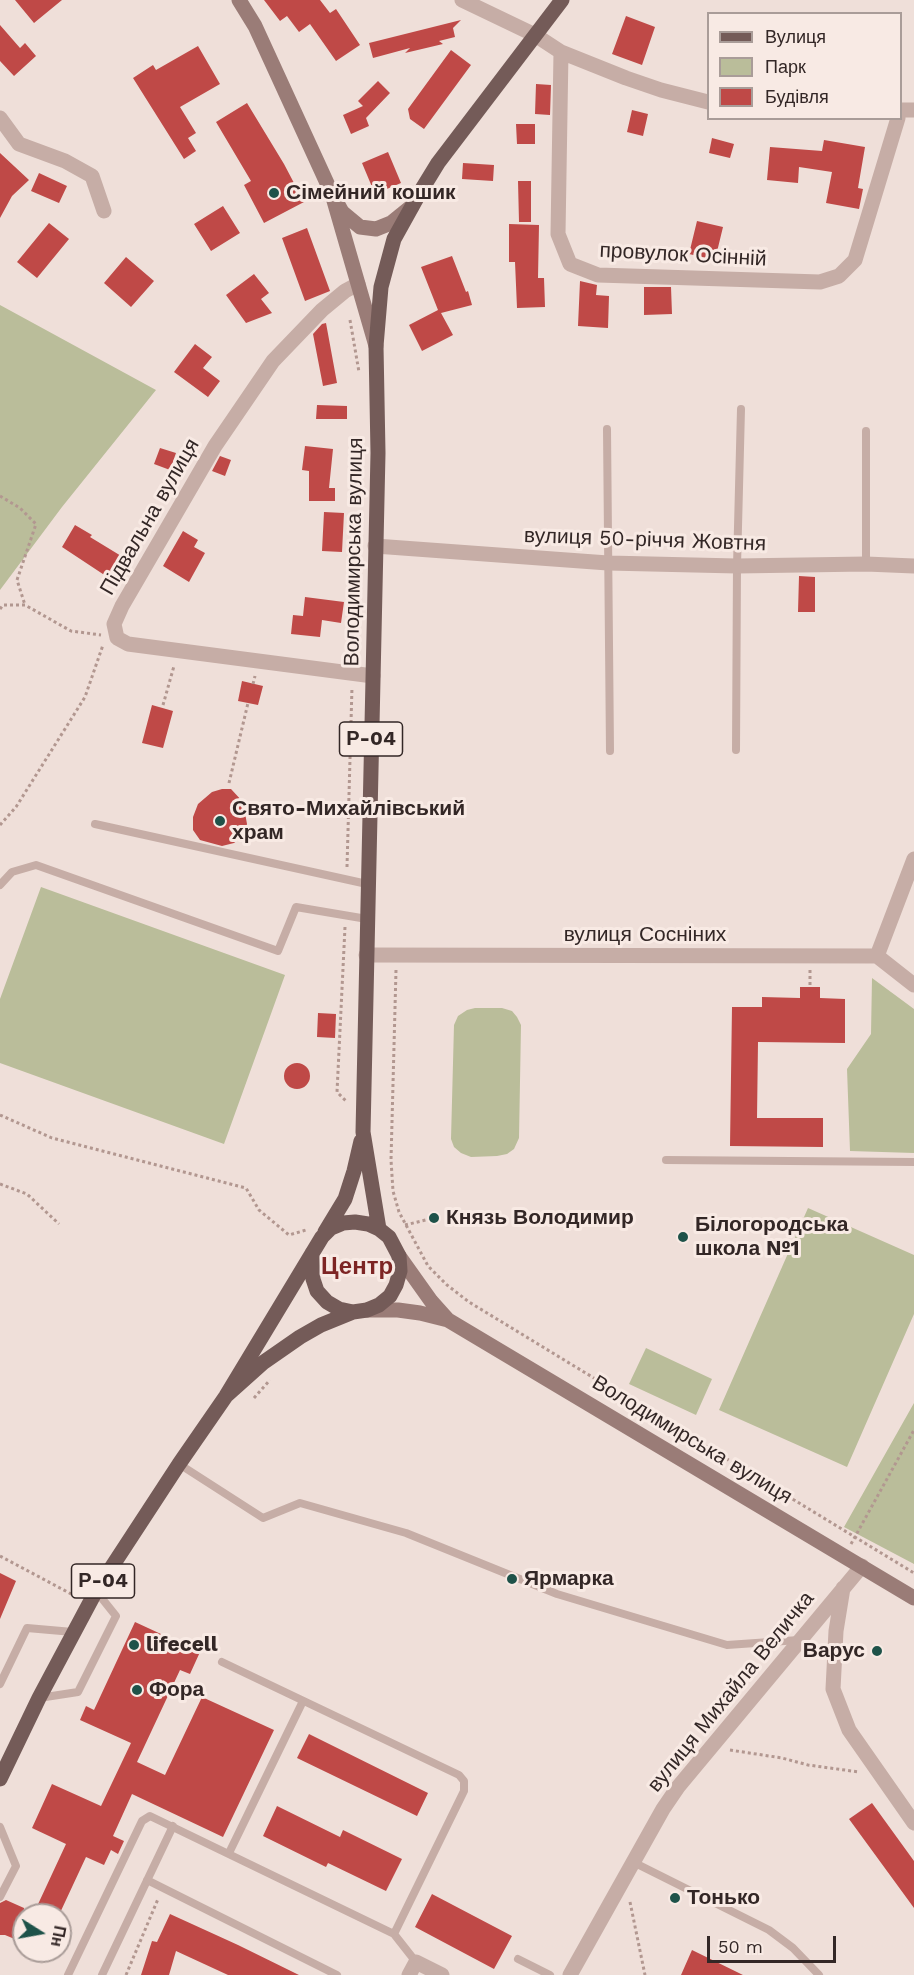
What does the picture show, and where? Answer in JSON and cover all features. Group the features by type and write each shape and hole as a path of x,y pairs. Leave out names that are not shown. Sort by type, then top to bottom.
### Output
{"main road":[{"name":"Володимирська вулиця","path":"239,0 255,26 333,199 352,287 376,346 378,453 363,1132 379,1229"},
{"name":"Р-04","path":"376,346 381,287 394,239 438,163 562,0"},
{"path":"333,199 342,212 360,227 376,229 391,223 412,206"},
{"name":"Володимирська вулиця","path":"317,1232 345,1199 363,1132"},
{"path":"317,1232 343,1223 362,1222 379,1229"},
{"name":"Р-04","path":"226,1396 264,1362 321,1325 379,1305 390,1296 400,1271 399,1256 389,1237 379,1229"},
{"name":"Р-04","path":"0,1779 39,1698 93,1597 226,1396 312,1253 317,1232"},
{"path":"312,1253 313,1279 317,1291 333,1305 360,1311 398,1310 448,1320"},
{"path":"399,1256 431,1302 448,1320"},
{"name":"Володимирська вулиця","path":"448,1320 914,1598"}],"street":[{"path":"462,0 535,35 561,52 626,78 707,102"},
{"name":"провулок Осінній","path":"561,52 558,234 570,264 598,275 820,282 839,276 855,260 897,120"},
{"path":"0,118 19,144 65,161 92,176 104,212"},
{"name":"Підвальна вулиця","path":"352,287 322,310 273,361 215,446 122,606 114,624 117,638 128,644 373,676"},
{"name":"вулиця 50-річчя Жовтня","path":"375,546 608,563 914,566"},
{"path":"914,859 877,956 914,985"},
{"name":"вулиця Сосніних","path":"366,955 877,956"},
{"name":"вулиця Михайла Величка","path":"570,1975 678,1786 862,1566"},
{"path":"843,1587 836,1631 833,1689 849,1730 914,1823"},
{"path":"412,1968 442,1975"}],"lane":[{"path":"736,750 741,409"},
{"path":"607,429 610,751"},
{"path":"866,431 866,564"},
{"path":"95,824 368,884"},
{"path":"0,885 12,872 36,865 278,951 296,907 368,919"},
{"path":"666,1160 914,1162"},
{"path":"179,1464 263,1518 300,1503 406,1533 557,1594 727,1645 800,1640"},
{"path":"39,1698 78,1692 116,1616 93,1597"},
{"path":"0,1684 27,1628 73,1632"},
{"path":"222,1662 459,1775 464,1781 464,1791 394,1934"},
{"path":"229,1853 303,1701"},
{"path":"68,1975 142,1821 150,1816 394,1934 412,1968"},
{"path":"102,1975 173,1826"},
{"path":"0,1827 16,1866 0,1897"},
{"path":"633,1862 769,1930 793,1948 819,1975"},
{"path":"147,1880 337,1975"},
{"path":"518,1959 550,1975"}],"path":[{"path":"352,287 360,377"},
{"path":"0,496 21,508 36,524 17,580 25,605"},
{"path":"0,609 3,605 25,605 71,631 106,636 85,697 16,807 0,825"},
{"path":"347,880 357,605"},
{"path":"163,705 178,650"},
{"path":"229,783 248,703"},
{"path":"345,915 337,1092 349,1104"},
{"path":"396,955 391,1160 393,1191 405,1225 428,1266 469,1302 914,1573"},
{"path":"0,1115 52,1138 246,1188 259,1210 289,1235 317,1232"},
{"path":"0,1184 27,1194 59,1224"},
{"path":"405,1225 434,1218"},
{"path":"844,1555 914,1430"},
{"path":"0,1556 93,1597"},
{"path":"724,1749 782,1758 808,1765 882,1775"},
{"path":"126,1975 163,1888"},
{"path":"629,1898 645,1975"}],"green space":[{"path":"0,305 156,390 62,507 0,590"},
{"path":"41,887 285,975 224,1144 0,1063 0,999"},
{"path":"872,978 914,1009 914,1153 850,1151 847,1069 871,1034"},
{"path":"475,1008 502,1008 512,1011 521,1025 519,1138 514,1149 507,1154 497,1156 471,1157 454,1147 451,1139 454,1025 458,1016"},
{"path":"808,1208 914,1255 914,1314 847,1467 719,1410"},
{"path":"646,1348 712,1379 696,1415 629,1384"},
{"path":"914,1403 914,1564 844,1527"}],"building":[{"path":"15,0 62,0 34,23"},
{"path":"264,0 320,0 330,13 336,9 360,45 336,61 310,24 299,32 287,16 280,21"},
{"path":"626,16 655,27 642,65 612,54"},
{"path":"461,20 453,28 455,37 439,41 443,44 405,53 410,48 373,58 369,43"},
{"path":"0,25 20,48 25,43 36,56 14,76 0,61"},
{"path":"198,46 220,84 180,107 196,133 188,138 196,151 184,159 133,78 153,65 156,70"},
{"path":"451,50 471,65 424,129 410,119 408,109"},
{"path":"378,81 390,93 366,118 369,126 351,134 343,115 363,106 358,101"},
{"path":"536,84 551,85 550,115 535,114"},
{"path":"247,103 304,202 264,223 244,185 251,181 216,122"},
{"path":"632,110 648,114 643,136 627,132"},
{"path":"516,124 535,124 535,144 517,144"},
{"path":"712,138 734,144 730,158 709,153"},
{"path":"824,140 865,147 858,188 863,189 859,209 826,203 832,172 799,167 798,183 767,180 770,147 822,151"},
{"path":"388,152 401,183 375,194 362,163"},
{"path":"0,153 29,180 12,196 0,218"},
{"path":"463,163 494,165 493,181 462,179"},
{"path":"39,173 67,186 59,203 31,191"},
{"path":"518,181 531,181 531,222 519,222"},
{"path":"223,206 240,233 211,251 194,224"},
{"path":"697,221 723,227 715,260 689,254"},
{"path":"49,223 69,239 37,278 17,262"},
{"path":"509,224 539,225 538,278 544,278 545,307 517,308 515,262 509,262"},
{"path":"307,228 330,291 305,301 282,238"},
{"path":"452,256 472,305 441,313 453,335 422,351 409,325 438,310 421,267"},
{"path":"126,257 154,281 131,307 104,283"},
{"path":"254,274 269,293 261,299 272,313 246,323 226,295"},
{"path":"580,281 597,285 596,295 609,296 608,328 578,326"},
{"path":"644,287 671,287 672,314 644,315"},
{"path":"326,323 337,383 323,386 313,334 322,324"},
{"path":"195,344 212,357 203,368 220,381 208,397 174,372"},
{"path":"317,405 347,406 347,419 316,419"},
{"path":"305,446 333,449 329,488 335,488 335,501 309,501 309,471 302,470"},
{"path":"160,448 176,453 170,470 154,464"},
{"path":"220,456 231,460 225,476 212,471"},
{"path":"324,512 344,513 342,552 322,551"},
{"path":"75,525 131,562 118,584 62,547"},
{"path":"183,531 198,540 194,547 205,553 189,582 163,566"},
{"path":"799,576 815,577 815,612 798,612"},
{"path":"305,597 344,602 341,623 322,620 320,637 291,634 293,615 303,616"},
{"path":"242,681 263,686 258,705 238,701"},
{"path":"152,705 173,711 163,748 142,743"},
{"name":"Свято-Михайлівський храм","path":"231,789 243,802 247,824 244,835 234,843 222,846 200,840 193,830 193,817 198,804 212,792"},
{"path":"800,987 820,987 820,998 845,999 845,1043 758,1042 757,1118 823,1118 823,1147 730,1146 732,1007 762,1007 762,997 800,998"},
{"path":"318,1013 336,1014 335,1038 317,1037"},
{"path":"297,1063 306,1067 310,1076 306,1085 297,1089 288,1085 284,1076 288,1067"},
{"path":"0,1573 16,1581 0,1619"},
{"path":"135,1622 200,1652 190,1674 180,1670 137,1762 165,1775 202,1697 274,1730 223,1837 132,1794 113,1836 124,1841 118,1854 111,1850 104,1865 86,1857 65,1903 39,1903 66,1844 32,1828 52,1784 101,1806 131,1743 80,1720 86,1706 94,1710"},
{"path":"309,1734 428,1793 417,1816 297,1758"},
{"path":"872,1803 914,1861 914,1908 849,1819"},
{"path":"277,1806 340,1837 343,1830 402,1859 386,1891 328,1863 326,1867 263,1836"},
{"path":"432,1894 512,1936 494,1969 415,1927"},
{"path":"6,1900 13,1903 12,1938 0,1935 0,1903"},
{"path":"170,1914 299,1975 228,1975 176,1951 169,1975 141,1975 152,1941 157,1942"},
{"path":"692,1950 743,1975 681,1975"}],"place":[{"name":"Сімейний кошик","path":"274,193"},
{"name":"Свято-Михайлівський храм","path":"220,821"},
{"name":"Князь Володимир","path":"434,1218"},
{"name":"Білогородська школа №1","path":"683,1237"},
{"name":"Ярмарка","path":"512,1579"},
{"name":"lifecell","path":"134,1645"},
{"name":"Варус","path":"877,1651"},
{"name":"Фора","path":"137,1690"},
{"name":"Тонько","path":"675,1898"}],"district":[{"name":"Центр","path":"357,1267"}]}
